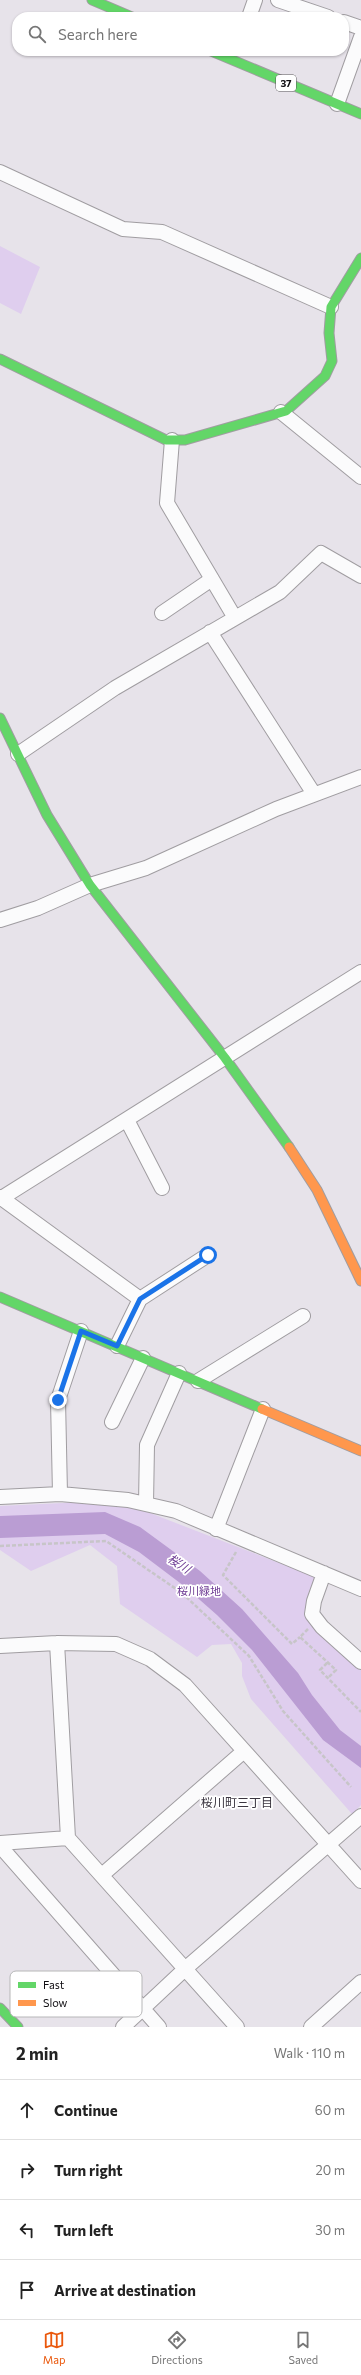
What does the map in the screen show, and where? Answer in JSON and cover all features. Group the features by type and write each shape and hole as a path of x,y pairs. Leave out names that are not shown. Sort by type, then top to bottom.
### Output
{"street":[{"path":"92,0 120,12"},
{"path":"251,12 255,0"},
{"path":"278,0 313,12"},
{"path":"349,24 361,28"},
{"path":"337,104 361,37"},
{"name":"37","path":"236,56 361,114"},
{"path":"0,172 123,229 162,232 331,307"},
{"path":"0,359 166,440 185,440 286,411 325,376 332,361 330,333 331,307 361,258"},
{"path":"281,412 361,477"},
{"path":"172,440 166,503 235,618"},
{"path":"18,754 115,688 280,592 321,553 361,576"},
{"path":"162,613 212,579"},
{"path":"210,632 314,794"},
{"path":"0,718 47,815 90,885 225,1058 286,1142 317,1190 361,1281"},
{"path":"0,920 38,908 90,885 146,868 276,809 361,777"},
{"path":"140,1299 1,1198 361,972"},
{"path":"127,1120 162,1188"},
{"path":"117,1346 140,1299 208,1255"},
{"path":"0,1297 361,1451"},
{"path":"198,1381 303,1316"},
{"path":"60,1494 58,1400 81,1331"},
{"path":"112,1422 143,1358"},
{"path":"146,1504 147,1445 179,1373"},
{"path":"216,1529 263,1409"},
{"path":"0,1497 60,1494 128,1500 176,1511 361,1589"},
{"path":"324,1573 314,1601 312,1614 316,1620 361,1662"},
{"path":"0,1646 57,1643 116,1644 150,1659 185,1686 361,1880"},
{"path":"57,1643 68,1838 186,1968 237,2027"},
{"path":"102,1875 244,1751"},
{"path":"159,2027 143,2009 186,1968 361,1816"},
{"path":"0,1843 68,1838"},
{"path":"0,1846 110,1971"},
{"path":"311,2027 361,1982"},
{"path":"0,2008 18,2027"},
{"path":"123,2027 134,2017"}],"path":[{"path":"0,1546 106,1541 182,1593 249,1656 283,1711 351,1787"},
{"path":"242,1554 235,1552 223,1575 292,1644 316,1620"},
{"path":"300,1637 336,1670 328,1678"},
{"path":"327,1663 320,1670 361,1712"}],"green space":[{"path":"0,246 40,267 21,314 0,303"},
{"name":"桜川緑地","path":"105,1501 145,1511 315,1577 304,1615 361,1669 361,1805 352,1814 251,1699 242,1676 242,1663 231,1644 212,1645 197,1657 120,1604 117,1566 90,1545 31,1571 0,1550 0,1506"}],"water":[{"name":"桜川","path":"105,1512 140,1527 200,1571 242,1609 298,1673 312,1695 340,1730 361,1746 361,1768 323,1740 252,1650 217,1615 184,1586 139,1552 105,1534 0,1538 0,1516"}],"traffic: fast":[{"path":"92,0 120,12"},
{"path":"223,56 361,114"},
{"path":"0,359 166,440 185,440 286,411 325,376 332,361 329,333 331,307 361,258"},
{"path":"0,718 47,815 90,885 225,1058 289,1147"},
{"path":"0,1297 262,1409"},
{"path":"0,2008 18,2027"}],"traffic: slow":[{"path":"289,1147 317,1190 361,1281"},
{"path":"262,1409 361,1451"}],"district":[{"name":"桜川町三丁目","path":"237,1803"}],"route":[{"path":"58,1400 67,1368 81,1331 117,1346 140,1299 208,1255"}]}
